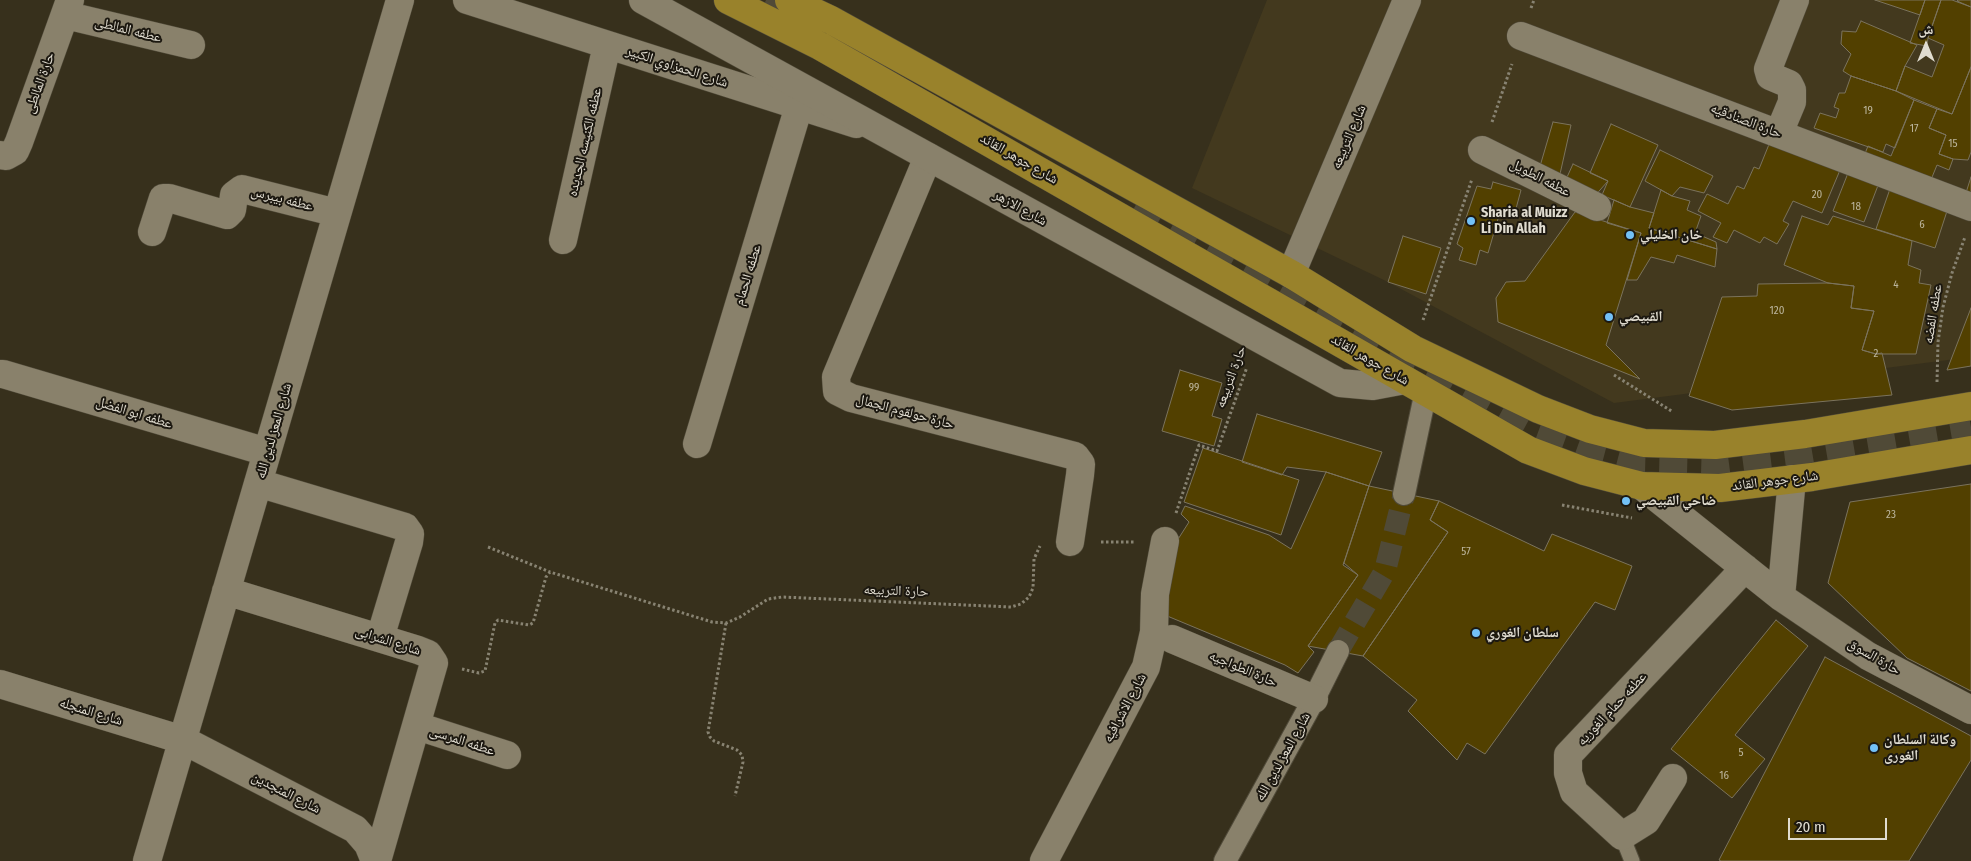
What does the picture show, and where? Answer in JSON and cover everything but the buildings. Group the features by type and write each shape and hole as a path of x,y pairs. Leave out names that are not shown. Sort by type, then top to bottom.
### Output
{"main road":[{"name":"شارع جوهر القائد","path":"728,0 820,46 1528,450 1584,471 1642,486 1720,488 1792,479 1971,450"},
{"path":"789,0 823,10 1291,274 1413,349 1520,401 1590,429 1644,443 1715,445 1805,434 1971,406"}],"street":[{"name":"شارع المعز لدين الله","path":"147,861 400,0"},
{"name":"شارع الحمزاوي الكبير","path":"467,0 887,134"},
{"name":"شارع الازهر","path":"643,0 1340,383 1373,386 1415,386"},
{"name":"شارع التربيعه","path":"1291,274 1407,0"},
{"path":"1779,133 1792,102 1792,90 1789,84 1770,76 1768,69 1795,0"},
{"name":"عطفه المالطى","path":"68,7 191,45"},
{"name":"حارة المالطى","path":"0,155 6,156 15,151 68,7"},
{"name":"حارة الصنادقيه","path":"1521,36 1779,133 1969,220"},
{"name":"عطفه الكنيسه الجديده","path":"563,240 607,45"},
{"name":"عطفه الحمام","path":"697,444 800,106"},
{"name":"عطفه الطويل","path":"1482,150 1597,207"},
{"name":"حارة حولقوم الجمال","path":"928,157 836,377 837,391 851,398 1075,456 1081,464 1070,542"},
{"name":"عطفه بيبرس","path":"152,232 163,198 227,215 232,210 234,195 242,189 337,213"},
{"name":"عطفه ابو الفضل","path":"0,374 268,452"},
{"path":"1404,494 1415,386"},
{"path":"1781,598 1792,479"},
{"path":"258,483 405,527 410,534 409,542 380,638"},
{"name":"حارة السوق","path":"1642,486 1781,598 1868,656 1971,710"},
{"name":"شارع الاشرافيه","path":"1044,861 1146,667 1154,632 1155,594 1165,541"},
{"name":"عطفه حمام الغوريه","path":"1622,836 1574,792 1568,773 1568,755 1745,568"},
{"name":"شارع الشرابى","path":"226,591 428,654 434,663 376,861"},
{"name":"حارة الطواجيه","path":"1172,639 1314,699"},
{"name":"شارع المعز لدين الله","path":"1225,861 1314,699 1338,651"},
{"name":"شارع المنجله","path":"0,684 183,740"},
{"name":"عطفه المرسى","path":"416,726 507,755"},
{"name":"شارع المنجدين","path":"183,740 354,829 368,844 376,861"},
{"path":"1622,836 1646,820 1673,778"}],"lane":[{"name":"عطفه حمام الغوريه","path":"1622,836 1632,861"}],"path":[{"name":"عطفه الفضه","path":"1940,411 1937,377 1938,342 1943,307 1969,220"},
{"name":"حارة التربيعه","path":"726,623 740,617 768,599 782,597 1011,607 1029,598 1033,588 1034,559 1041,545 1049,542 1165,541 1199,445 1217,451 1257,338"},
{"path":"1614,376 1667,409"},
{"path":"1562,505 1626,518"},
{"path":"488,547 550,572 712,622 726,623 708,732 714,741 737,750 742,755 743,762 735,796"},
{"path":"434,663 479,673 485,671 495,622 503,620 529,625 532,622 546,577 550,572"}],"shaded area":[{"name":"خان الخليلي","path":"1267,0 1971,0 1971,357 1614,403 1388,282 1192,188"}],"tunnel":[{"path":"766,0 810,21"},
{"path":"1133,210 1531,429 1586,449 1643,464 1719,466 1811,454 1971,427"},
{"path":"1338,651 1385,571 1404,494"}],"place":[{"name":"Sharia al Muizz Li Din Allah","path":"1471,221"},
{"name":"خان الخليلي","path":"1630,235"},
{"name":"القبيصي","path":"1609,317"},
{"name":"ضاحي القبيصي","path":"1626,501"},
{"name":"سلطان الغوري","path":"1476,633"},
{"name":"وكالة السلطان الغورى","path":"1874,748"}]}
